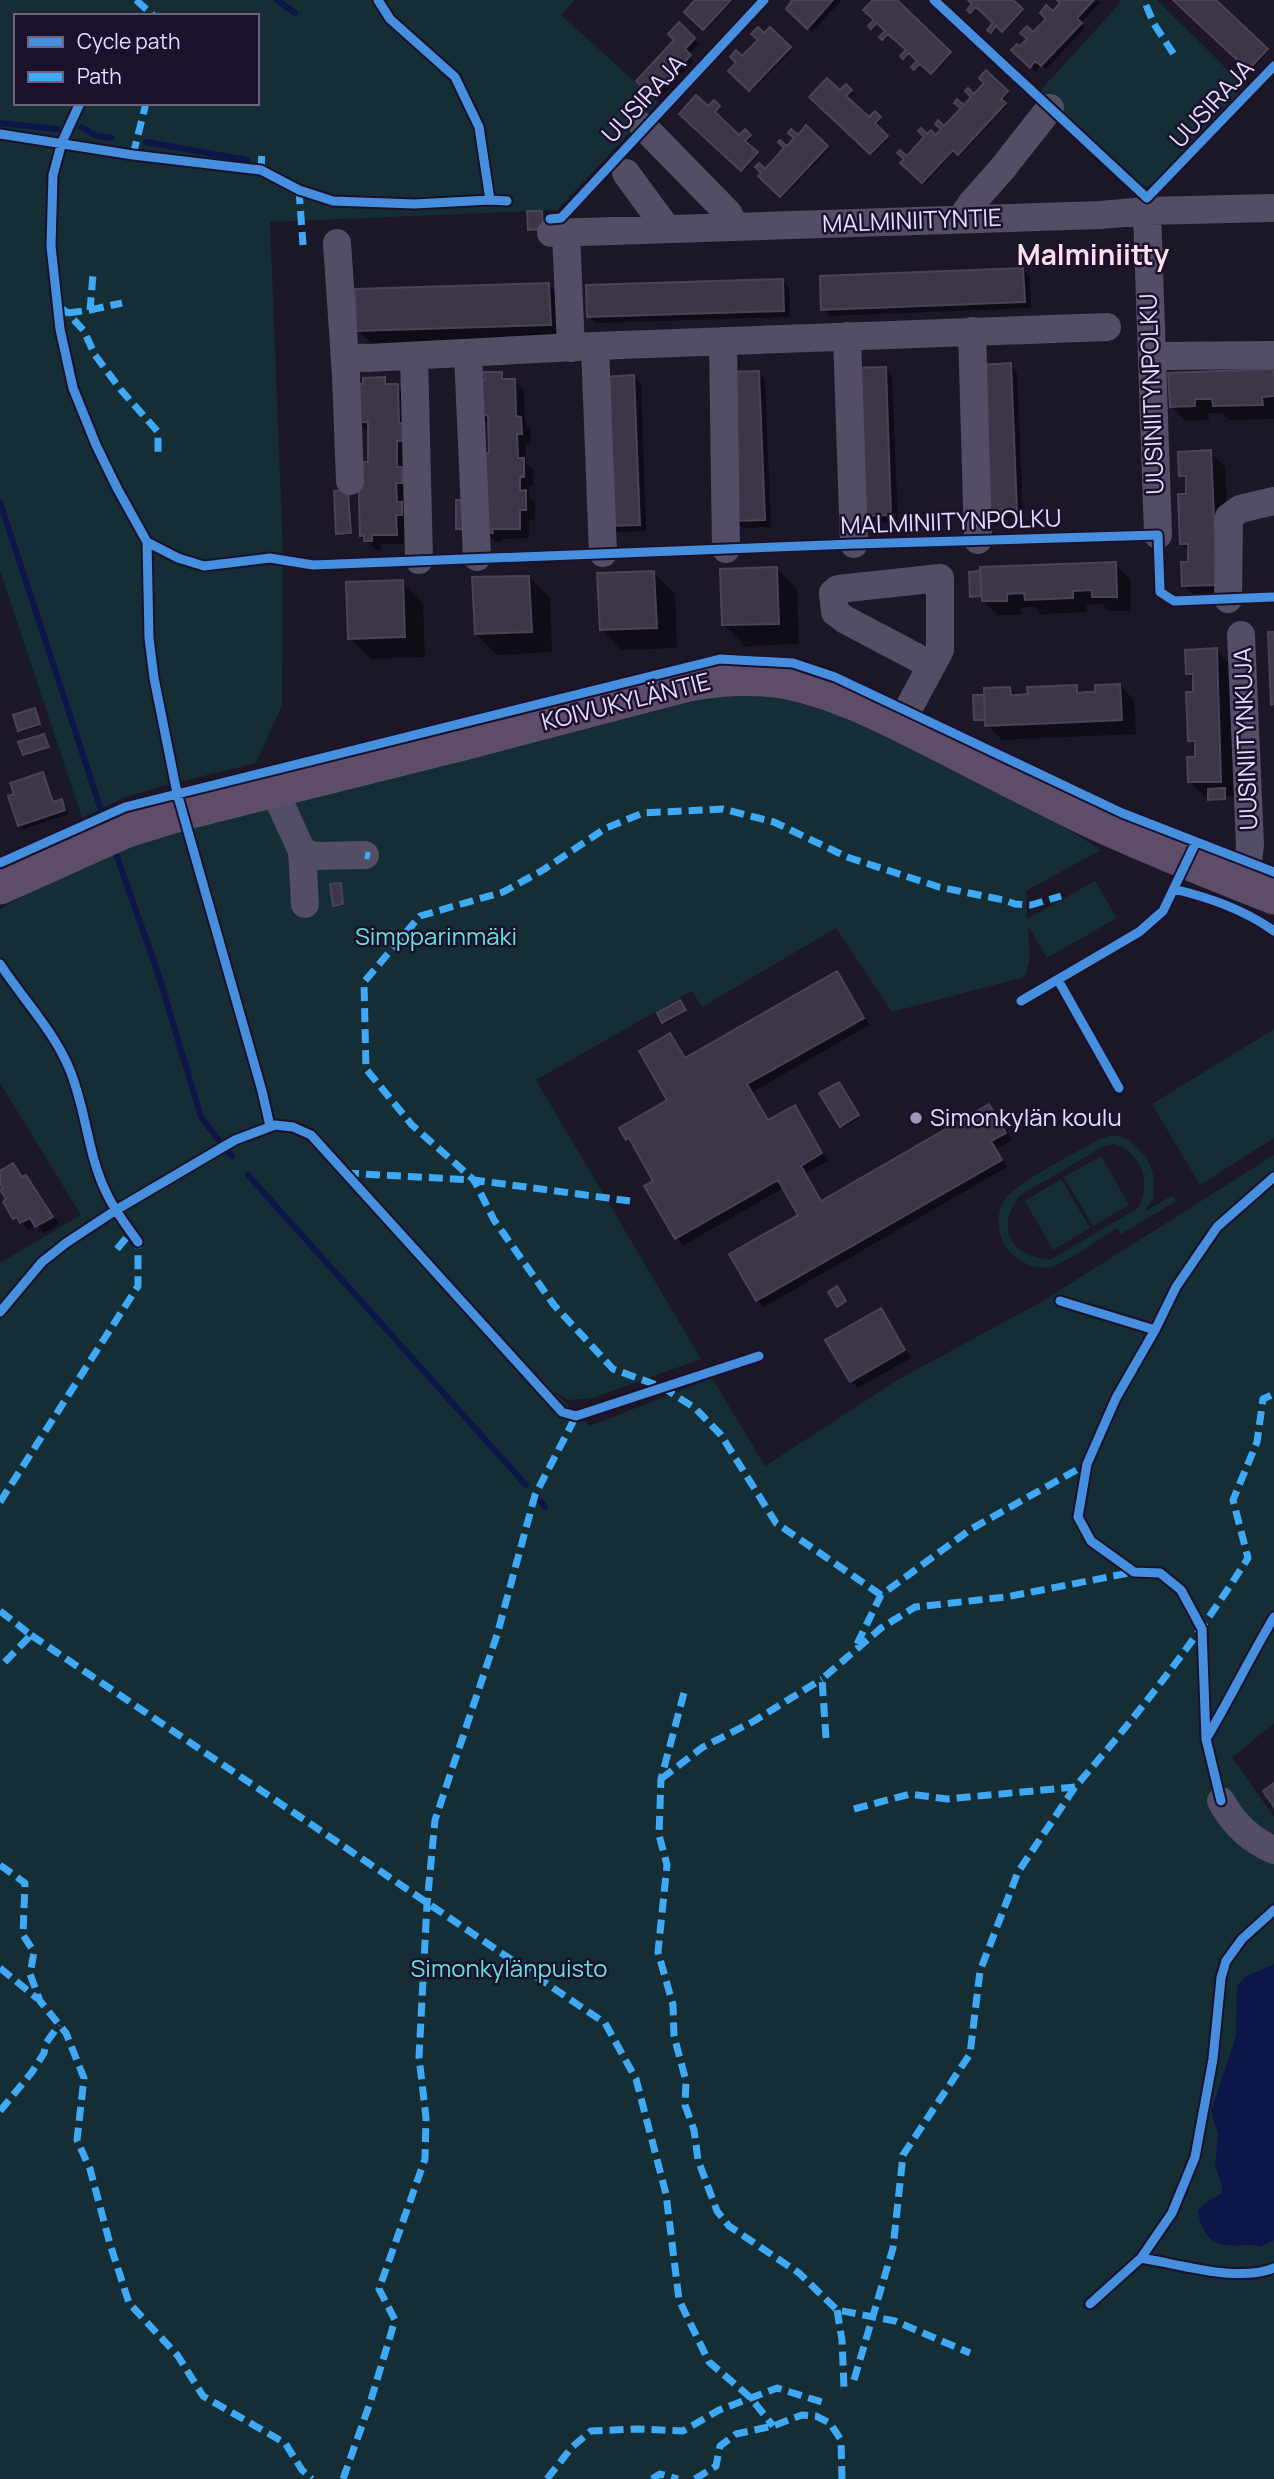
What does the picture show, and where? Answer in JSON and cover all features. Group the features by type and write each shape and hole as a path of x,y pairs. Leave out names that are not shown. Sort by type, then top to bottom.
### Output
{"main road":[{"name":"KOIVUKYLÄNTIE","path":"0,887 127,830 274,790 688,684 715,679 768,679 837,695 1093,821 1186,863 1274,897"}],"street":[{"path":"961,219 1050,108"},
{"path":"644,127 728,213 735,227"},
{"path":"626,173 667,229"},
{"name":"MALMINIITYNTIE","path":"583,347 558,233 1274,208"},
{"name":"UUSINIITYNPOLKU","path":"1147,211 1158,535"},
{"path":"337,243 350,481"},
{"path":"345,357 1107,327"},
{"path":"972,331 978,540"},
{"path":"847,336 854,544"},
{"path":"723,341 726,549"},
{"path":"583,347 603,553"},
{"path":"468,354 477,557"},
{"path":"1162,356 1274,355"},
{"path":"414,356 419,559"},
{"path":"1228,599 1229,517 1240,509 1274,501"},
{"name":"UUSINIITYNKUJA","path":"1239,883 1248,862 1250,845 1241,635"},
{"path":"900,724 931,665"},
{"path":"274,790 302,851 305,904"},
{"path":"302,851 313,856 365,855"},
{"path":"1221,1801 1229,1815 1250,1837 1274,1850"}],"green space":[{"path":"0,0 575,0 561,15 658,103 557,210 270,222 283,551 282,705 256,763 123,798 82,818 0,571"},
{"path":"1119,0 1157,0 1245,87 1153,185 1148,187 1136,182 1038,93 1121,2"},
{"name":"Simonkylänpuisto","path":"717,690 784,693 895,734 1033,807 1101,850 1026,891 1027,919 1095,881 1117,918 1047,958 1028,926 1030,959 1025,977 892,1012 836,928 702,1007 692,991 536,1080 701,1359 593,1398 568,1400 555,1392 590,1426 712,1378 765,1466 899,1379 1041,1302 1274,1155 1274,1724 1232,1757 1274,1817 1274,2479 0,2479 0,1263 81,1215 0,1083 0,909 110,845"},
{"path":"1274,1029 1274,1138 1200,1185 1152,1104"},
{"path":"1112,1135 1128,1139 1147,1158 1154,1177 1153,1199 1144,1212 1173,1195 1176,1201 1121,1234 1117,1228 1058,1265 1045,1268 1019,1260 1005,1246 1001,1236 998,1219 1002,1204 1031,1178","holes":["1115,1144 1138,1162 1142,1171 1144,1189 1138,1208 1050,1260 1025,1253 1017,1247 1011,1239 1008,1220 1019,1196 1104,1146"]},
{"path":"1101,1156 1129,1205 1093,1226 1064,1177"},
{"path":"1061,1179 1090,1228 1053,1250 1025,1201"}],"shaded area":[{"path":"1274,1964 1274,2240 1261,2247 1222,2244 1205,2232 1198,2211 1222,2193 1215,2165 1218,2134 1211,2111 1236,2036 1237,1986 1245,1977"}],"building":[{"path":"695,0 731,0 703,30 684,12"},
{"path":"791,0 833,0 807,29 786,9"},
{"path":"873,0 897,0 951,52 931,74 920,64 914,70 911,67 917,61 909,53 903,59 900,56 906,50 888,34 882,40 879,37 885,31 877,23 871,29 868,26 874,20 863,10"},
{"path":"968,0 1013,0 1023,9 1002,32 996,26 991,33 987,30 993,23 976,7 970,13 967,10 972,4"},
{"path":"1057,0 1094,0 1077,18 1082,23 1041,66 1035,61 1030,68 1011,50 1027,39 1020,33 1027,26 1033,32 1046,19 1040,13 1046,5 1053,11 1060,3"},
{"path":"1173,0 1216,0 1268,49 1248,70"},
{"path":"679,22 695,38 685,49 691,55 652,97 636,81 674,40 668,34"},
{"path":"758,27 764,33 770,27 791,47 749,91 728,71 736,63 730,57 736,50 742,56 758,40 751,34"},
{"path":"986,70 1008,91 1001,99 1006,103 958,155 953,150 922,183 900,163 904,159 897,153 900,150 907,156 924,137 918,131 921,128 927,134 931,130 936,135 941,129 935,124 938,120 944,126 961,108 954,103 957,99 964,105 971,97 965,91 968,88 974,94 984,83 979,78"},
{"path":"827,78 840,90 846,84 852,90 846,96 869,117 875,111 881,117 875,123 888,136 870,154 809,97"},
{"path":"696,95 708,106 714,100 720,106 715,112 739,135 745,129 751,135 745,141 758,152 741,171 679,114"},
{"path":"806,125 828,146 780,197 758,176 761,173 755,167 759,163 765,169 784,148 778,142 780,140 787,146 794,138 788,133 791,129 798,135"},
{"path":"527,211 542,211 543,229 528,230"},
{"path":"1023,268 1025,302 821,310 820,276"},
{"path":"783,279 784,311 587,317 586,285"},
{"path":"549,283 551,325 356,331 355,289"},
{"path":"1011,363 1017,511 985,512 979,365"},
{"path":"886,367 891,515 859,516 854,368"},
{"path":"1274,369 1274,396 1262,397 1263,405 1213,406 1212,399 1195,399 1195,406 1170,407 1168,373"},
{"path":"759,371 765,520 734,521 728,372"},
{"path":"484,372 502,372 502,379 515,379 516,416 521,417 522,434 517,434 518,458 524,458 524,477 520,477 520,491 526,490 526,510 520,510 520,529 492,529 493,533 485,533 477,454 489,453 488,415 476,416 475,381 485,380"},
{"path":"634,375 640,525 608,526 603,377"},
{"path":"385,377 385,384 398,384 399,423 404,423 405,441 397,441 397,467 402,467 403,483 396,483 397,502 402,502 402,515 396,515 397,535 372,535 372,541 364,541 364,535 360,536 358,462 368,462 368,422 355,422 354,384 363,384 363,378"},
{"path":"1211,450 1217,585 1182,586 1181,562 1188,562 1188,544 1180,544 1178,494 1186,494 1186,476 1179,476 1178,452"},
{"path":"348,490 351,533 336,534 334,491"},
{"path":"456,500 469,500 469,529 456,529"},
{"path":"1116,562 1117,597 1092,597 1092,590 1073,591 1073,598 1025,600 1024,593 1007,594 1007,601 982,601 980,567"},
{"path":"777,567 779,624 722,625 720,569"},
{"path":"654,571 657,628 600,630 597,573"},
{"path":"980,571 981,596 970,597 969,572"},
{"path":"529,576 532,632 475,634 472,577"},
{"path":"403,580 405,637 348,639 346,582"},
{"path":"1268,632 1274,632 1274,704 1271,705"},
{"path":"1217,648 1221,782 1188,782 1187,757 1195,757 1195,741 1188,741 1186,692 1193,692 1193,674 1186,674 1185,650"},
{"path":"1120,684 1122,720 985,726 984,688 1010,687 1011,695 1019,695 1028,694 1027,687 1077,685 1077,693 1095,692 1095,685"},
{"path":"973,695 984,695 985,720 974,720"},
{"path":"35,708 40,724 18,731 13,715"},
{"path":"44,734 49,747 23,755 18,742"},
{"path":"43,772 53,802 62,799 65,810 18,826 8,796 14,794 10,783"},
{"path":"1225,788 1225,799 1208,800 1208,789"},
{"path":"341,883 343,904 333,906 330,884"},
{"path":"837,971 864,1018 747,1084 768,1120 795,1105 822,1153 801,1166 821,1201 989,1104 1006,1133 991,1141 1002,1160 756,1301 729,1254 798,1215 778,1180 675,1239 644,1186 653,1181 629,1138 626,1140 619,1128 667,1100 639,1051 670,1033 685,1058"},
{"path":"680,1000 686,1010 662,1023 657,1013"},
{"path":"839,1082 859,1115 840,1127 819,1093"},
{"path":"13,1163 22,1177 26,1175 53,1217 35,1227 30,1218 20,1223 17,1217 13,1219 3,1202 6,1199 0,1190 3,1188 0,1184 0,1171"},
{"path":"837,1286 846,1301 837,1307 828,1292"},
{"path":"881,1308 905,1350 850,1382 825,1340"},
{"path":"1274,1783 1274,1807 1263,1791"}],"waterway":[{"path":"277,0 295,13"},
{"path":"0,123 57,129"},
{"path":"81,127 97,136 112,138"},
{"path":"146,142 247,160"},
{"path":"0,502 100,807"},
{"path":"116,854 158,973 201,1117 218,1139"},
{"path":"228,1152 232,1156"},
{"path":"248,1175 526,1485"},
{"path":"540,1501 545,1507"}],"marked path":[{"path":"136,0 152,14"},
{"path":"1146,5 1154,24 1175,56"},
{"path":"133,155 146,105"},
{"path":"261,170 262,151"},
{"path":"299,190 303,245"},
{"path":"68,313 90,310 93,275"},
{"path":"90,310 122,303"},
{"path":"58,306 84,331 95,355 158,432 158,455"},
{"path":"881,1595 776,1523 721,1435 695,1408 662,1387 613,1369 554,1305 494,1220 474,1180 412,1125 366,1069 364,982 420,916 503,892 543,870 606,828 643,813 723,809 774,822 847,857 939,887 1015,904 1031,905 1061,896"},
{"path":"365,855 370,856"},
{"path":"345,1173 474,1180 630,1201"},
{"path":"117,1249 127,1237 126,1225"},
{"path":"0,1502 138,1286 138,1242"},
{"path":"854,1809 910,1794 947,1799 1075,1787 1166,1676 1248,1558 1233,1500 1257,1442 1263,1399 1274,1394"},
{"path":"343,2479 395,2320 379,2289 425,2159 426,2118 419,2057 427,1904 435,1820 497,1635 535,1495 576,1416"},
{"path":"857,1644 881,1595 971,1529 1087,1464"},
{"path":"826,1738 822,1679 881,1628 915,1607 1006,1597 1134,1572"},
{"path":"0,1611 31,1635 0,1667"},
{"path":"31,1635 605,2023 636,2079 666,2194 679,2300 709,2362 751,2398 773,2426"},
{"path":"661,1779 703,1747 754,1721 822,1679"},
{"path":"684,1693 661,1779 659,1835 667,1865 658,1952 673,2005 674,2036 686,2081 685,2105 694,2130 698,2160 717,2211 729,2226 799,2273 837,2310 895,2321 970,2353"},
{"path":"854,2380 893,2248 903,2155 970,2054 980,1971 1018,1872 1075,1787"},
{"path":"0,1865 25,1883 23,1935 34,1952 30,1974 40,2001 66,2033 84,2078 77,2140 90,2169 129,2303 178,2356 203,2396 285,2443 302,2470 312,2479"},
{"path":"0,1968 38,1999"},
{"path":"0,2111 32,2072 44,2053 46,2043 59,2025"},
{"path":"837,2310 842,2340 844,2388"},
{"path":"547,2479 572,2447 591,2431 683,2431 719,2410 777,2388 825,2403"},
{"path":"695,2479 716,2466 720,2446 736,2434 773,2426 802,2415 816,2416 830,2423 841,2440 842,2479"},
{"path":"652,2479 660,2474 678,2479"}],"cycle path":[{"path":"378,0 390,19 455,77 479,127 490,200"},
{"name":"UUSIRAJA","path":"550,219 561,218 764,0"},
{"name":"UUSIRAJA","path":"934,0 1147,198 1274,66"},
{"name":"MALMINIITYNPOLKU","path":"79,105 62,142 53,175 51,246 60,329 73,388 117,488 147,542 178,558 204,566 270,558 313,565 1158,535 1160,592 1174,601 1274,597"},
{"path":"0,134 133,155 261,170 299,190 333,201 414,204 507,201"},
{"path":"147,542 149,638 154,678 177,793 270,1126"},
{"path":"0,863 125,807 720,659 793,663 835,677 1122,813 1274,872"},
{"path":"1021,1001 1139,932 1163,911 1196,842"},
{"path":"1174,889 1226,905 1274,931"},
{"path":"0,964 46,1027 69,1068 100,1177 113,1205 138,1242"},
{"path":"1058,980 1119,1088"},
{"path":"0,1312 42,1262 66,1243 116,1210 235,1140 275,1125 293,1127 311,1135 562,1412 576,1416 759,1356"},
{"path":"1206,1739 1202,1629 1181,1590 1160,1573 1134,1572 1091,1541 1078,1517 1087,1464 1116,1398 1176,1287 1217,1227 1274,1177"},
{"path":"1060,1301 1155,1330"},
{"path":"1221,1801 1206,1739 1274,1617"},
{"path":"1141,2258 1172,2213 1195,2157 1213,2059 1221,1978 1226,1961 1242,1939 1274,1910"},
{"path":"1090,2304 1141,2258 1226,2273 1243,2274 1274,2268"}],"place":[{"name":"Simonkylän koulu","path":"916,1118"}],"district":[{"name":"Malminiitty","path":"1093,255"}],"park label":[{"name":"Simpparinmäki","path":"436,937"}]}
